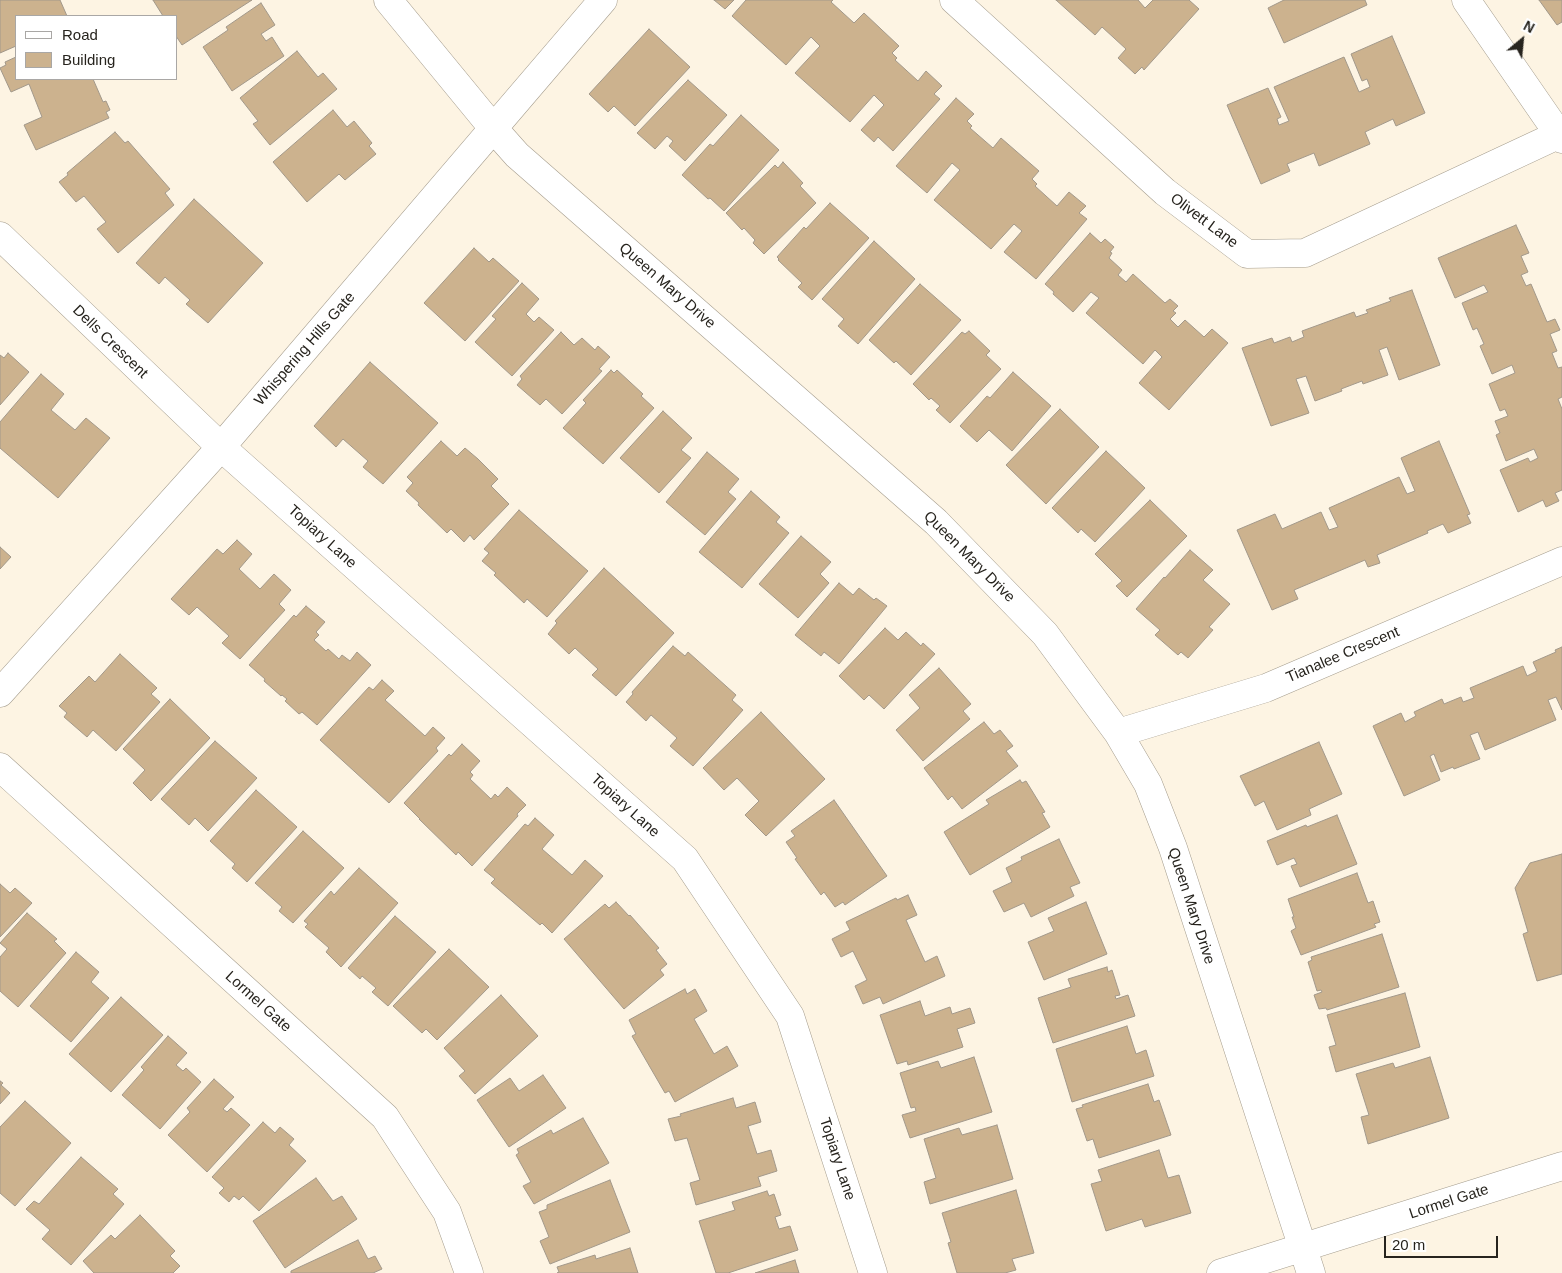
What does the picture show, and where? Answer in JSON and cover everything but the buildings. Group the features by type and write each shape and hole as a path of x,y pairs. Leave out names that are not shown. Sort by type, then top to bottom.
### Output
{"street":[{"name":"Queen Mary Drive","path":"388,0 493,128 518,155 936,522 1045,634 1118,733 1148,784 1173,848 1307,1261"},
{"name":"Whispering Hills Gate","path":"0,693 221,447 603,0"},
{"name":"Olivett Lane","path":"954,0 1165,192 1247,254 1305,253 1561,137"},
{"path":"1466,0 1561,137"},
{"name":"Dells Crescent","path":"0,236 221,447"},
{"name":"Topiary Lane","path":"221,447 685,859 790,1016 873,1273"},
{"name":"Tianalee Crescent","path":"1118,733 1266,688 1562,561"},
{"name":"Lormel Gate","path":"0,767 385,1117 447,1212 469,1273"},
{"name":"Lormel Gate","path":"1221,1273 1307,1261 1562,1166"}]}
